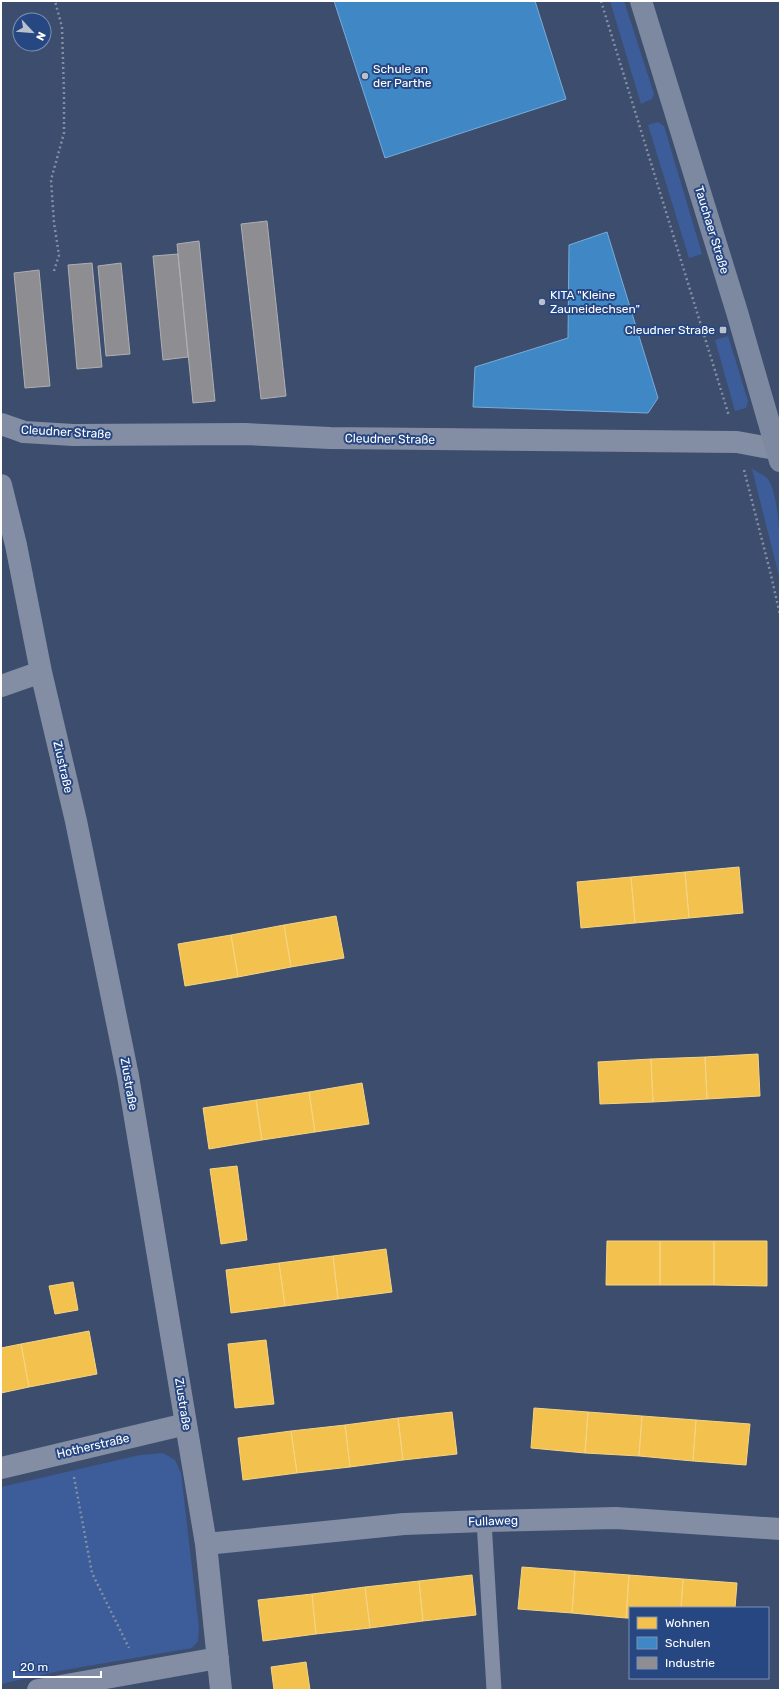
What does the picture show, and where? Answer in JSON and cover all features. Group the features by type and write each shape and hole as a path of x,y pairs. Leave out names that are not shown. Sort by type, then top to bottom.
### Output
{"main road":[{"name":"Tauchaer Straße","path":"641,1 779,453"}],"street":[{"name":"Cleudner Straße","path":"1,424 24,432 73,435 245,434 330,438 737,442 779,453"},
{"name":"Ziustraße","path":"1,485 16,545 41,672 76,821 128,1076 206,1544 221,1690"},
{"path":"1,686 41,672"},
{"name":"Hotherstraße","path":"1,1468 186,1424"},
{"name":"Fullaweg","path":"206,1544 404,1524 484,1521 616,1518 780,1529"},
{"path":"38,1690 218,1658"}],"lane":[{"path":"484,1521 494,1690"}],"path":[{"path":"54,271 59,255 54,223 51,180 64,133 62,27 55,1"},
{"path":"601,1 737,442 780,616"},
{"path":"69,1451 92,1573 141,1671"}],"shaded area":[{"path":"610,1 624,1 654,94 652,99 641,104"},
{"path":"658,122 664,126 702,254 689,258 648,125"},
{"path":"728,336 748,401 746,408 735,411 715,340"},
{"path":"752,469 768,479 772,488 778,513 780,580"},
{"path":"163,1453 175,1460 181,1473 199,1628 198,1641 192,1648 59,1671 1,1684 1,1487 140,1455"}],"building: Wohnen":[{"path":"739,867 743,913 689,918 685,872"},
{"path":"685,872 689,918 635,923 631,877"},
{"path":"631,877 635,923 581,928 577,882"},
{"path":"336,916 344,958 291,967 284,925"},
{"path":"284,925 291,967 238,977 231,935"},
{"path":"231,935 238,977 185,986 178,944"},
{"path":"758,1054 760,1096 707,1099 705,1057"},
{"path":"705,1057 707,1099 653,1102 651,1059"},
{"path":"651,1059 653,1102 600,1104 598,1062"},
{"path":"362,1083 369,1124 315,1132 309,1092"},
{"path":"309,1092 315,1132 262,1140 256,1100"},
{"path":"256,1100 262,1140 209,1149 203,1108"},
{"path":"237,1166 247,1240 221,1244 210,1169"},
{"path":"607,1241 660,1241 660,1285 606,1285"},
{"path":"660,1241 714,1241 714,1285 660,1285"},
{"path":"714,1241 767,1241 767,1286 714,1285"},
{"path":"386,1249 392,1292 338,1299 333,1256"},
{"path":"333,1256 338,1299 285,1306 279,1263"},
{"path":"279,1263 285,1306 231,1313 226,1270"},
{"path":"73,1282 78,1310 55,1314 49,1286"},
{"path":"89,1331 97,1374 29,1387 21,1344"},
{"path":"266,1340 274,1404 235,1408 228,1344"},
{"path":"21,1344 29,1387 1,1393 1,1348"},
{"path":"534,1408 588,1412 585,1453 531,1448"},
{"path":"452,1412 457,1454 403,1460 398,1418"},
{"path":"588,1412 642,1416 639,1456 585,1453"},
{"path":"642,1416 696,1420 693,1461 639,1456"},
{"path":"398,1418 403,1460 350,1467 345,1425"},
{"path":"696,1420 750,1424 746,1465 693,1461"},
{"path":"345,1425 350,1467 297,1473 291,1431"},
{"path":"291,1431 297,1473 243,1480 238,1438"},
{"path":"522,1567 575,1571 572,1613 518,1609"},
{"path":"575,1571 629,1575 626,1618 572,1613"},
{"path":"472,1575 476,1615 423,1621 419,1581"},
{"path":"629,1575 683,1579 681,1607 629,1607 629,1618 626,1618"},
{"path":"683,1579 737,1583 735,1607 681,1607"},
{"path":"419,1581 423,1621 370,1628 365,1587"},
{"path":"365,1587 370,1628 316,1634 312,1594"},
{"path":"312,1594 316,1634 263,1641 258,1600"},
{"path":"306,1662 310,1690 274,1690 271,1667"}],"building: Schulen":[{"name":"Schule an der Parthe","path":"334,1 535,1 566,99 385,158"},
{"path":"607,232 658,398 648,413 473,407 475,367 568,338 569,245"}],"building: Industrie":[{"path":"267,221 286,396 261,399 241,224"},
{"path":"199,241 215,401 193,403 177,244"},
{"path":"178,254 188,357 163,360 153,256"},
{"path":"92,263 102,367 77,369 68,265"},
{"path":"121,263 130,354 106,356 98,266"},
{"path":"39,270 50,386 25,388 14,273"}],"place":[{"name":"Schule an der Parthe","path":"365,76"},
{"name":"KITA \"Kleine Zauneidechsen\"","path":"542,302"},
{"name":"Cleudner Straße","path":"723,330"}]}
